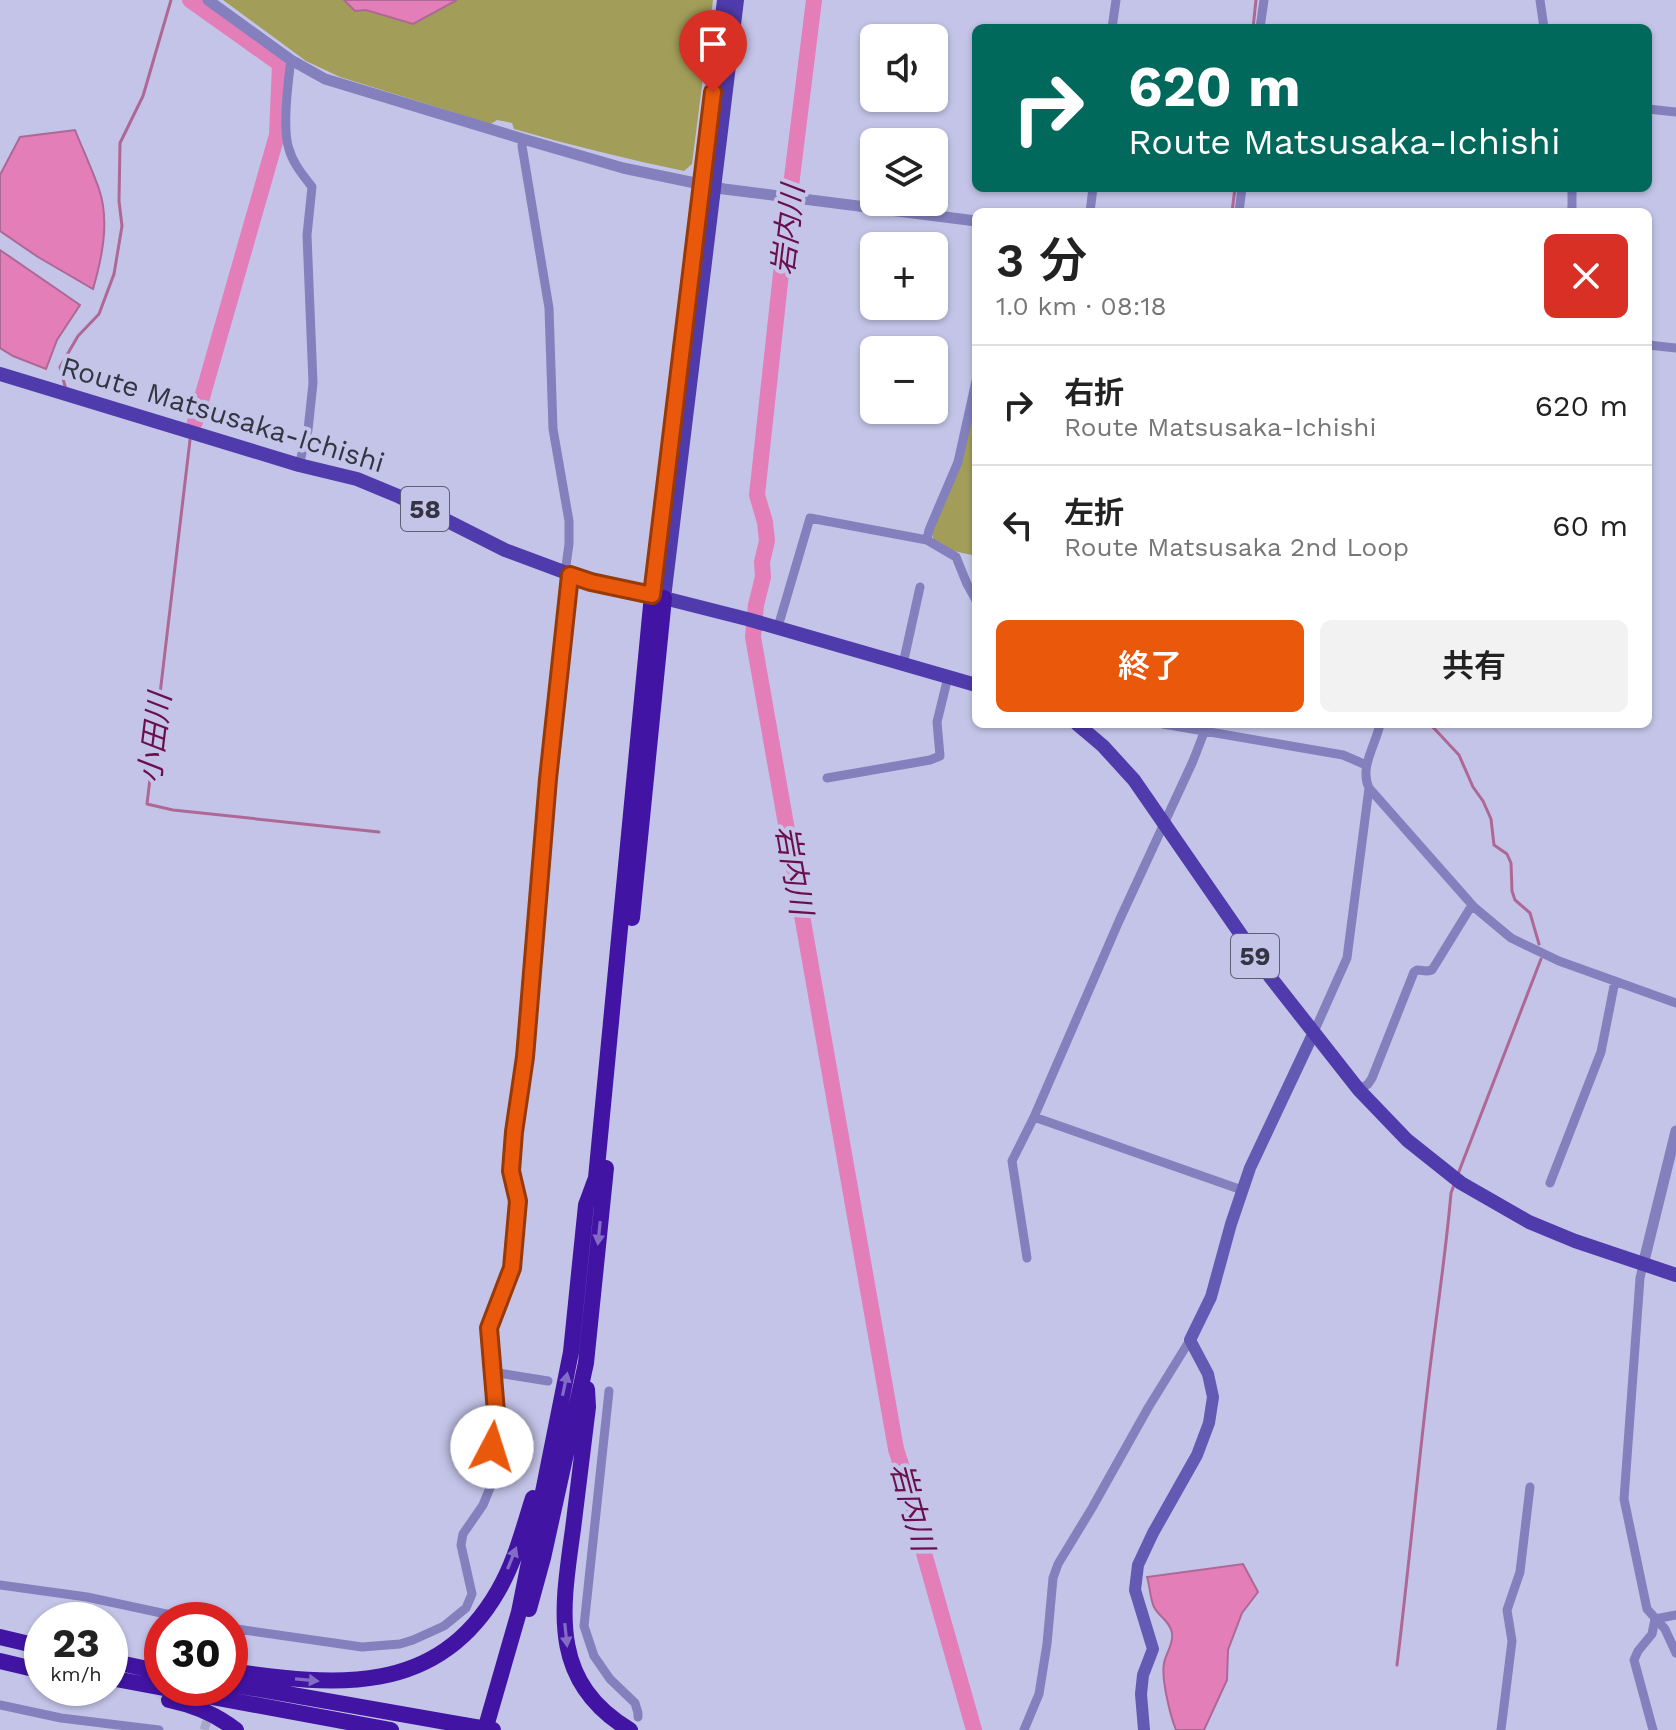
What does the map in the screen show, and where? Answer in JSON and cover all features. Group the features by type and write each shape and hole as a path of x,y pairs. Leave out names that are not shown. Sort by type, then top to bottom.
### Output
{"highway":[{"path":"248,1687 494,1730 508,1690 543,1558 586,1363 658,597"},
{"path":"485,1730 519,1612 571,1352 586,1205 596,1178 658,597"},
{"path":"586,1363 588,1407 564,1600 567,1646 575,1670 590,1695 604,1711 634,1724"},
{"path":"248,1673 316,1681 353,1681 388,1676 442,1653 467,1633 500,1588 549,1460"},
{"path":"1,1643 24,1641"},
{"path":"1,1643 24,1645"},
{"path":"1,1643 24,1654"},
{"path":"0,1661 24,1667"},
{"path":"128,1681 391,1730"},
{"path":"128,1690 185,1704 210,1714 236,1730"}],"main road":[{"path":"708,186 724,0"},
{"path":"658,597 708,186 737,0"},
{"name":"Route Matsusaka-Ichishi","path":"0,374 299,465 357,479 398,496 505,550 591,582 747,619 972,684"},
{"name":"59","path":"1082,728 1123,766 1271,978 1359,1090 1407,1140 1455,1179 1541,1227 1676,1275"},
{"path":"1144,1730 1143,1675 1153,1649 1135,1590 1138,1565 1197,1455 1209,1423 1213,1397 1208,1374 1190,1340 1211,1297 1242,1190 1314,1032"}],"street":[{"path":"208,0 291,60 325,79 623,168 708,186 799,200 972,220"},
{"path":"1113,24 1116,0"},
{"path":"1261,24 1264,0"},
{"path":"1540,0 1543,24"},
{"path":"291,60 286,132 288,149 312,187 307,235 313,383 308,430 299,465"},
{"path":"1652,109 1676,112"},
{"path":"248,1631 362,1647 400,1644 444,1626 466,1608 472,1594 461,1545 463,1534 483,1505 492,1483 496,1412 489,1328 512,1268 518,1201 511,1171 514,1132 526,1049 569,544 569,521 553,429 549,308 523,139"},
{"path":"1652,345 1676,348"},
{"path":"927,540 958,462 972,399"},
{"path":"780,620 810,518 927,540 956,557 972,593"},
{"path":"903,664 920,587"},
{"path":"827,778 940,756 937,722 948,677"},
{"path":"1193,728 1343,755 1366,765"},
{"path":"1379,728 1366,765 1369,788 1472,905 1517,941 1559,961 1676,1003"},
{"path":"1027,1258 1012,1161 1205,730"},
{"path":"1314,1032 1347,958 1369,788"},
{"path":"1359,1090 1372,1078 1414,972 1432,970 1472,905"},
{"path":"1550,1183 1601,1052 1615,981"},
{"path":"1034,1117 1242,1190"},
{"path":"1676,1131 1640,1278 1624,1499 1647,1609 1665,1629 1676,1653"},
{"path":"1024,1730 1039,1694 1053,1578 1058,1564 1190,1340"},
{"path":"492,1372 548,1381"},
{"path":"609,1391 584,1626 594,1656 610,1679 635,1703 634,1724"},
{"path":"1501,1730 1512,1641 1507,1610 1520,1572 1530,1487"},
{"path":"0,1585 87,1597 144,1609"},
{"path":"1655,1619 1676,1615"},
{"path":"1653,1730 1634,1660 1652,1634 1655,1619"},
{"path":"0,1705 61,1718 159,1730"}],"shaded area":[{"path":"223,0 713,0 692,164 684,171 599,152 514,129 512,123 497,120 491,124 340,77 306,61"},
{"path":"344,0 457,0 413,24 366,10 355,11"},
{"path":"75,130 99,189 104,214 102,252 93,289 0,231 0,175 20,137"},
{"path":"0,250 80,305 57,340 46,369 0,348"},
{"path":"972,408 972,555 954,551 934,541 932,533"},
{"path":"1243,1564 1258,1592 1242,1613 1228,1650 1227,1680 1204,1730 1176,1730 1163,1670 1172,1633 1154,1607 1147,1577"}],"waterway":[{"path":"66,390 60,367 78,336 99,314 114,274 122,226 120,143 143,96 171,0"},
{"name":"小田川","path":"190,0 280,64 277,135 195,422"},
{"name":"岩内川","path":"814,0 757,495 767,541 753,637 896,1449 974,1730"},
{"path":"1253,24 1256,0"},
{"path":"1232,208 1234,192"},
{"name":"小田川","path":"190,440 147,804 173,810 379,832"},
{"path":"1434,728 1459,755 1483,801 1491,819 1494,845 1507,854 1511,863 1515,900 1530,913 1539,944"},
{"path":"1458,1174 1541,959"},
{"path":"1397,1665 1454,1185"}],"tunnel":[{"path":"204,1730 212,1706"}],"route":[{"path":"492,1447 496,1412 489,1328 512,1268 518,1201 511,1171 514,1132 525,1057 548,779 570,575 652,595 713,92"}]}
